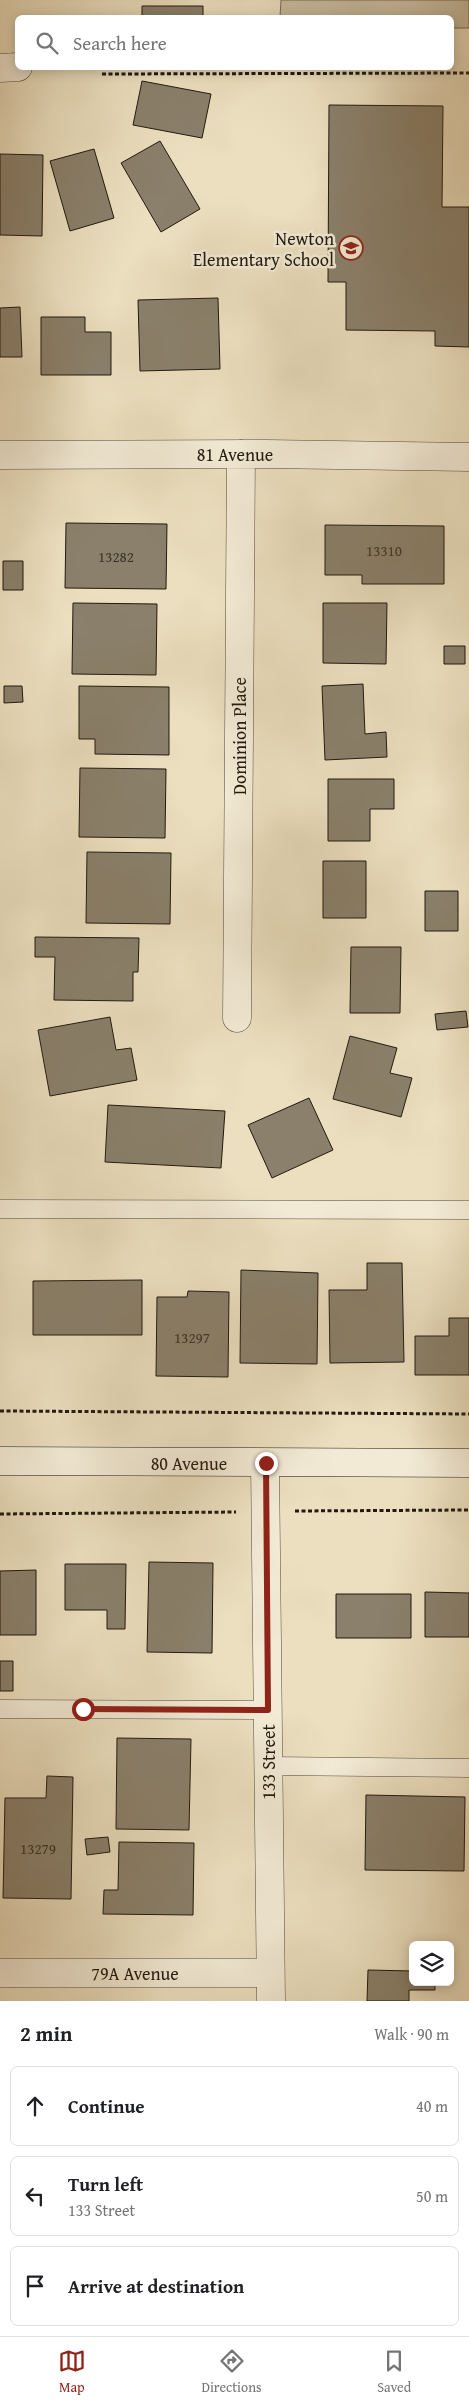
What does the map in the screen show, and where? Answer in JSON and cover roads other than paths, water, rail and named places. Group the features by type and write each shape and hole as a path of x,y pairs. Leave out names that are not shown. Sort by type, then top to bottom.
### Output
{"street":[{"path":"0,68 15,67"},
{"name":"81 Avenue","path":"0,455 241,454 469,458"},
{"name":"Dominion Place","path":"237,1018 241,454"},
{"name":"80 Avenue","path":"0,1461 469,1463"},
{"name":"133 Street","path":"266,1463 271,2001"},
{"name":"79A Avenue","path":"0,1973 270,1973"}],"lane":[{"path":"0,1209 469,1210"},
{"path":"0,1709 268,1710"},
{"path":"268,1766 469,1768"}],"place":[{"name":"Newton Elementary School","path":"351,248"}]}
